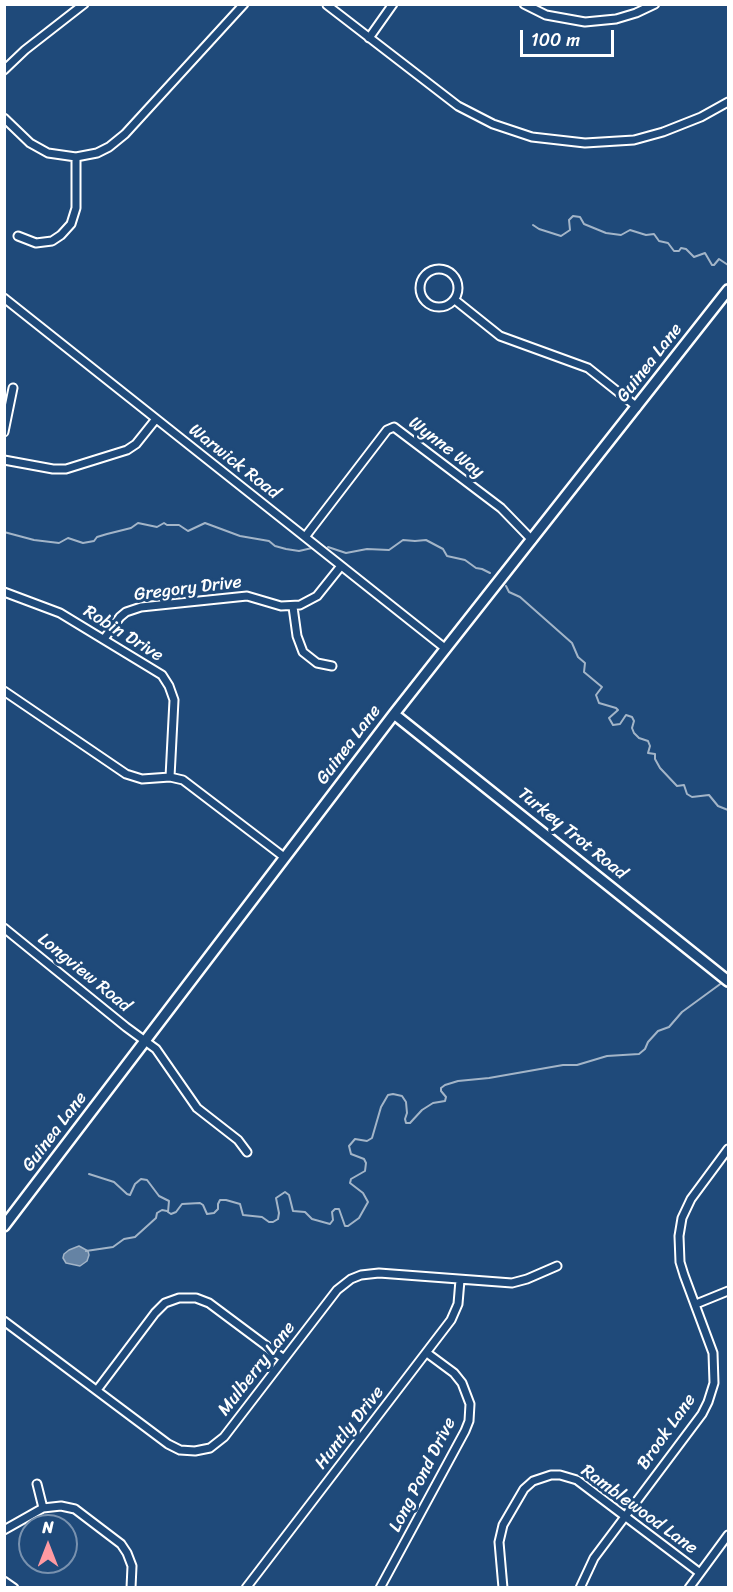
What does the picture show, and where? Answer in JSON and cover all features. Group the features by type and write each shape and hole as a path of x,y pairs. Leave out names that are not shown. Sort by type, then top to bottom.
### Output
{"street":[{"path":"4,70 84,4"},
{"path":"4,118 38,148 60,156 76,157 97,153 120,139 244,4"},
{"path":"369,38 393,4"},
{"path":"524,4 546,15 585,22 607,21 629,16 655,4"},
{"path":"327,5 458,106 507,129 544,139 585,143 634,140 663,132 701,117 729,102"},
{"path":"18,236 36,243 52,241 61,235 70,224 76,208 76,157"},
{"path":"436,269 452,273 459,287 455,300 446,307 439,308 426,303 422,298 420,287 424,276 436,269"},
{"name":"Guinea Lane","path":"4,1226 394,714 729,290"},
{"name":"Warwick Road","path":"4,298 446,648"},
{"path":"455,300 500,336 588,368 637,407"},
{"path":"4,432 13,388"},
{"path":"4,460 53,469 66,469 127,450 136,444 156,419"},
{"name":"Wynne Way","path":"305,537 387,430 394,427 501,508 532,540"},
{"path":"332,666 317,663 303,652 297,636 293,607 317,596 341,566"},
{"name":"Robin Drive","path":"4,592 60,613 155,669 169,686 174,705 170,777"},
{"name":"Gregory Drive","path":"104,639 120,617 126,612 141,607 247,596 281,606 293,607"},
{"path":"4,691 126,774 142,779 170,777 183,780 284,857"},
{"name":"Turkey Trot Road","path":"394,714 729,981"},
{"name":"Longview Road","path":"4,928 161,1055 197,1108 238,1140 247,1152"},
{"name":"Brook Lane","path":"580,1587 594,1558 702,1414 708,1402 714,1383 714,1361 710,1340 680,1262 679,1230 691,1199 728,1150"},
{"name":"Mulberry Lane","path":"4,1321 168,1444 180,1449 195,1451 210,1448 224,1437 337,1290 351,1279 361,1275 379,1273 512,1283 557,1266"},
{"name":"Huntly Drive","path":"246,1587 455,1314 460,1297 460,1280"},
{"path":"696,1304 729,1291"},
{"path":"97,1390 155,1313 165,1303 178,1298 196,1298 209,1303 284,1359"},
{"name":"Long Pond Drive","path":"380,1587 469,1421 470,1404 462,1383 454,1373 427,1353"},
{"name":"Ramblewood Lane","path":"503,1587 500,1533 521,1493 534,1481 550,1475 568,1476 577,1480 700,1573"},
{"path":"37,1484 43,1508"},
{"path":"4,1530 43,1508 61,1506 75,1509 117,1539 130,1559 133,1576 131,1587"},
{"path":"689,1587 728,1535"},
{"path":"4,1581 14,1587"}],"water":[{"path":"79,1246 88,1251 87,1261 80,1266 66,1263 63,1258 64,1254"}],"waterway":[{"path":"533,225 561,236 570,230 569,220 573,216 580,217 584,224 606,233 621,235 630,230 646,235 654,234 659,241 668,243 674,251 679,251 681,248 686,249 694,257 705,253 712,265 719,259 728,265"},
{"path":"4,532 34,540 59,543 68,538 83,543 131,528 138,523 157,527 164,523 179,525 188,531 205,523 240,536 269,541 275,546 286,549 299,551 312,548 320,553"},
{"path":"328,547 346,553 367,549 389,550 403,540 426,540 443,549 447,556 465,560 476,568 490,573"},
{"path":"506,586 509,592 520,597 572,643 578,657 585,663 584,672 602,687 596,695 599,703 618,710 609,718 613,725 620,724 626,715 632,717 634,733 639,738 648,741 650,746 648,753 655,754 660,768 677,786 684,785 687,794 692,797 709,795 718,806 728,810"},
{"path":"89,1174 114,1182 130,1195 135,1184 141,1179 147,1180 159,1196 169,1201 168,1212 171,1214 176,1212 182,1204 200,1203 207,1214 214,1213 218,1209 220,1200 226,1200 240,1204 243,1215 262,1217 273,1222 278,1219 279,1213 276,1198 285,1192 289,1195 293,1211 305,1212 312,1219 330,1224 333,1220 332,1212 339,1209 345,1226 348,1226 359,1218 368,1202 363,1193 350,1183 351,1179 365,1171 366,1163 364,1159 351,1154 349,1146 355,1139 367,1141 372,1138 381,1107 388,1095 402,1096 406,1102 406,1123 410,1123 422,1110 433,1103 445,1101 446,1097 441,1088 458,1081 563,1065 577,1065 607,1056 639,1054 658,1031 669,1027 682,1012 723,982"},
{"path":"86,1251 113,1247 124,1239 135,1237 156,1218 157,1213 162,1210 167,1211"}]}
